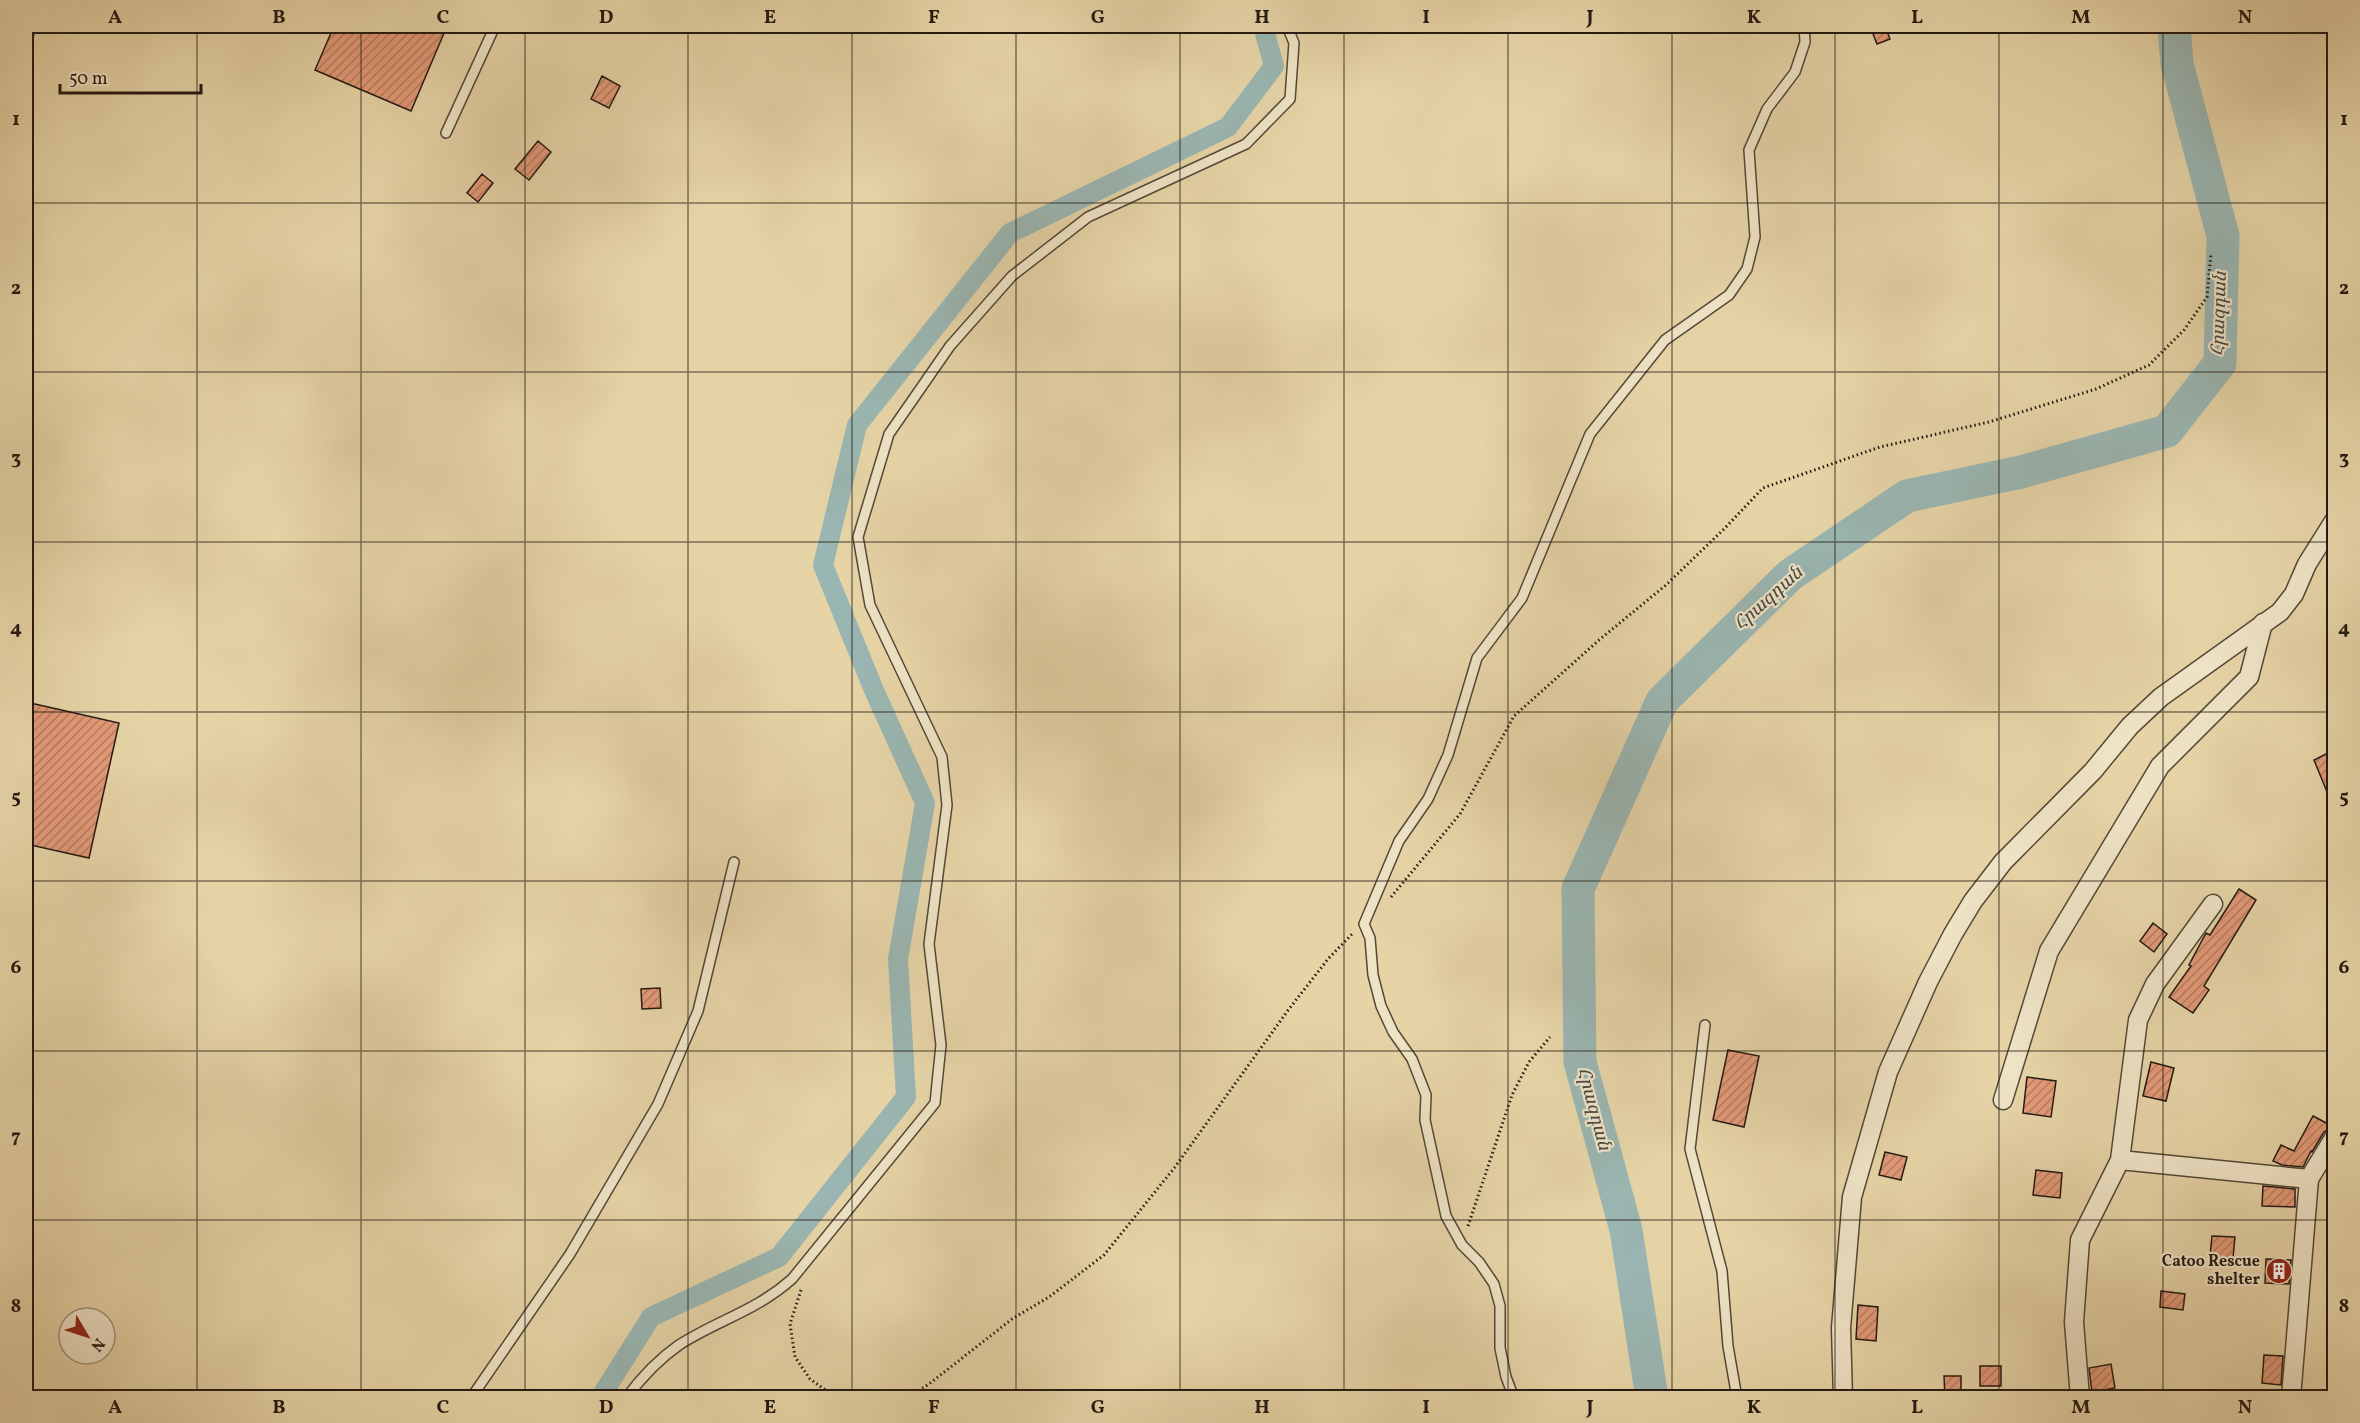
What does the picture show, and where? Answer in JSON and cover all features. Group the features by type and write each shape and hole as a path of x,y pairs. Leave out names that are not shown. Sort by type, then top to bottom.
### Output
{"street":[{"path":"1843,1398 1841,1328 1852,1197 1888,1072 1928,982 1953,934 1973,901 2003,862 2093,771 2130,726 2161,697 2280,612 2294,594 2307,564 2334,521"},
{"path":"2003,1100 2049,951 2160,766 2249,677 2263,623"},
{"path":"2080,1398 2074,1322 2080,1240 2120,1160 2138,1020 2155,984 2213,904"},
{"path":"2291,1398 2309,1179 2334,1138"},
{"path":"2120,1160 2309,1179"}],"lane":[{"path":"26,40 32,26"},
{"path":"446,134 495,26"},
{"path":"626,1398 643,1376 679,1346 752,1308 775,1294 792,1279 935,1103 941,1045 929,944 947,805 942,757 870,605 858,537 889,434 950,346 1012,276 1088,217 1246,144 1290,99 1294,43 1287,26"},
{"path":"1514,1398 1506,1377 1500,1348 1500,1306 1494,1284 1479,1262 1462,1245 1446,1216 1425,1120 1426,1095 1412,1059 1393,1032 1381,1006 1373,975 1370,938 1364,924 1399,840 1428,799 1448,755 1477,658 1522,598 1590,434 1665,340 1729,295 1747,269 1755,237 1749,150 1767,109 1795,72 1805,42 1804,26"},
{"path":"471,1398 570,1254 658,1104 698,1011 734,862"},
{"path":"1705,1025 1690,1149 1722,1271 1728,1346 1737,1398"}],"path":[{"path":"1386,902 1401,887 1460,814 1514,716 1599,640 1666,585 1725,529 1763,488 1880,447 1989,422 2096,389 2149,364 2184,330 2207,297 2211,253"},
{"path":"907,1398 1012,1319 1049,1297 1104,1255 1175,1167 1289,1009 1343,943 1364,924"},
{"path":"1462,1245 1512,1095 1529,1062 1550,1037"},
{"path":"802,1284 790,1324 795,1357 810,1379 831,1394 856,1398"},
{"path":"868,1398 900,1398"}],"building":[{"path":"334,26 447,26 411,111 315,70"},
{"path":"1885,26 1890,39 1877,44 1871,29"},
{"path":"602,76 620,86 609,108 591,99"},
{"path":"538,141 551,152 529,180 515,169"},
{"path":"482,174 493,183 478,202 467,193"},
{"path":"26,702 119,723 89,858 26,844"},
{"path":"2334,750 2334,809 2314,760"},
{"path":"2239,889 2256,900 2204,986 2209,990 2193,1013 2169,997 2191,966 2189,965 2206,933 2210,935"},
{"path":"2153,923 2167,934 2154,952 2140,941"},
{"path":"660,988 661,1008 642,1009 641,989"},
{"path":"1728,1050 1759,1056 1744,1127 1713,1120"},
{"path":"2151,1062 2174,1068 2166,1101 2143,1096"},
{"path":"2027,1077 2056,1081 2051,1117 2023,1113"},
{"path":"2313,1116 2334,1127 2324,1132 2303,1167 2282,1165 2273,1161 2281,1145 2294,1151"},
{"path":"1885,1152 1907,1157 1901,1180 1879,1175"},
{"path":"2036,1170 2062,1173 2060,1198 2033,1195"},
{"path":"2263,1186 2295,1189 2295,1207 2262,1206"},
{"path":"2212,1236 2235,1237 2233,1258 2210,1256"},
{"name":"Catoo Rescue shelter","path":"2266,1259 2291,1260 2289,1284 2265,1283"},
{"path":"2161,1291 2185,1294 2183,1310 2160,1307"},
{"path":"1858,1305 1878,1307 1876,1341 1856,1339"},
{"path":"2264,1355 2283,1356 2281,1385 2262,1383"},
{"path":"2111,1364 2115,1388 2092,1392 2089,1368"},
{"path":"1980,1366 2001,1366 2001,1386 1980,1386"},
{"path":"1944,1376 1961,1376 1961,1398 1945,1398"}],"waterway":[{"path":"600,1398 651,1317 779,1257 906,1097 898,959 925,803 873,688 823,565 857,425 1010,233 1228,127 1274,66 1263,26"},
{"name":"Հրազդան","path":"1652,1398 1626,1230 1580,1062 1578,889 1662,701 1790,575 1907,496 2021,472 2167,431 2220,363 2223,236 2177,64 2174,26"}],"place":[{"name":"Catoo Rescue shelter","path":"2279,1271"}]}
